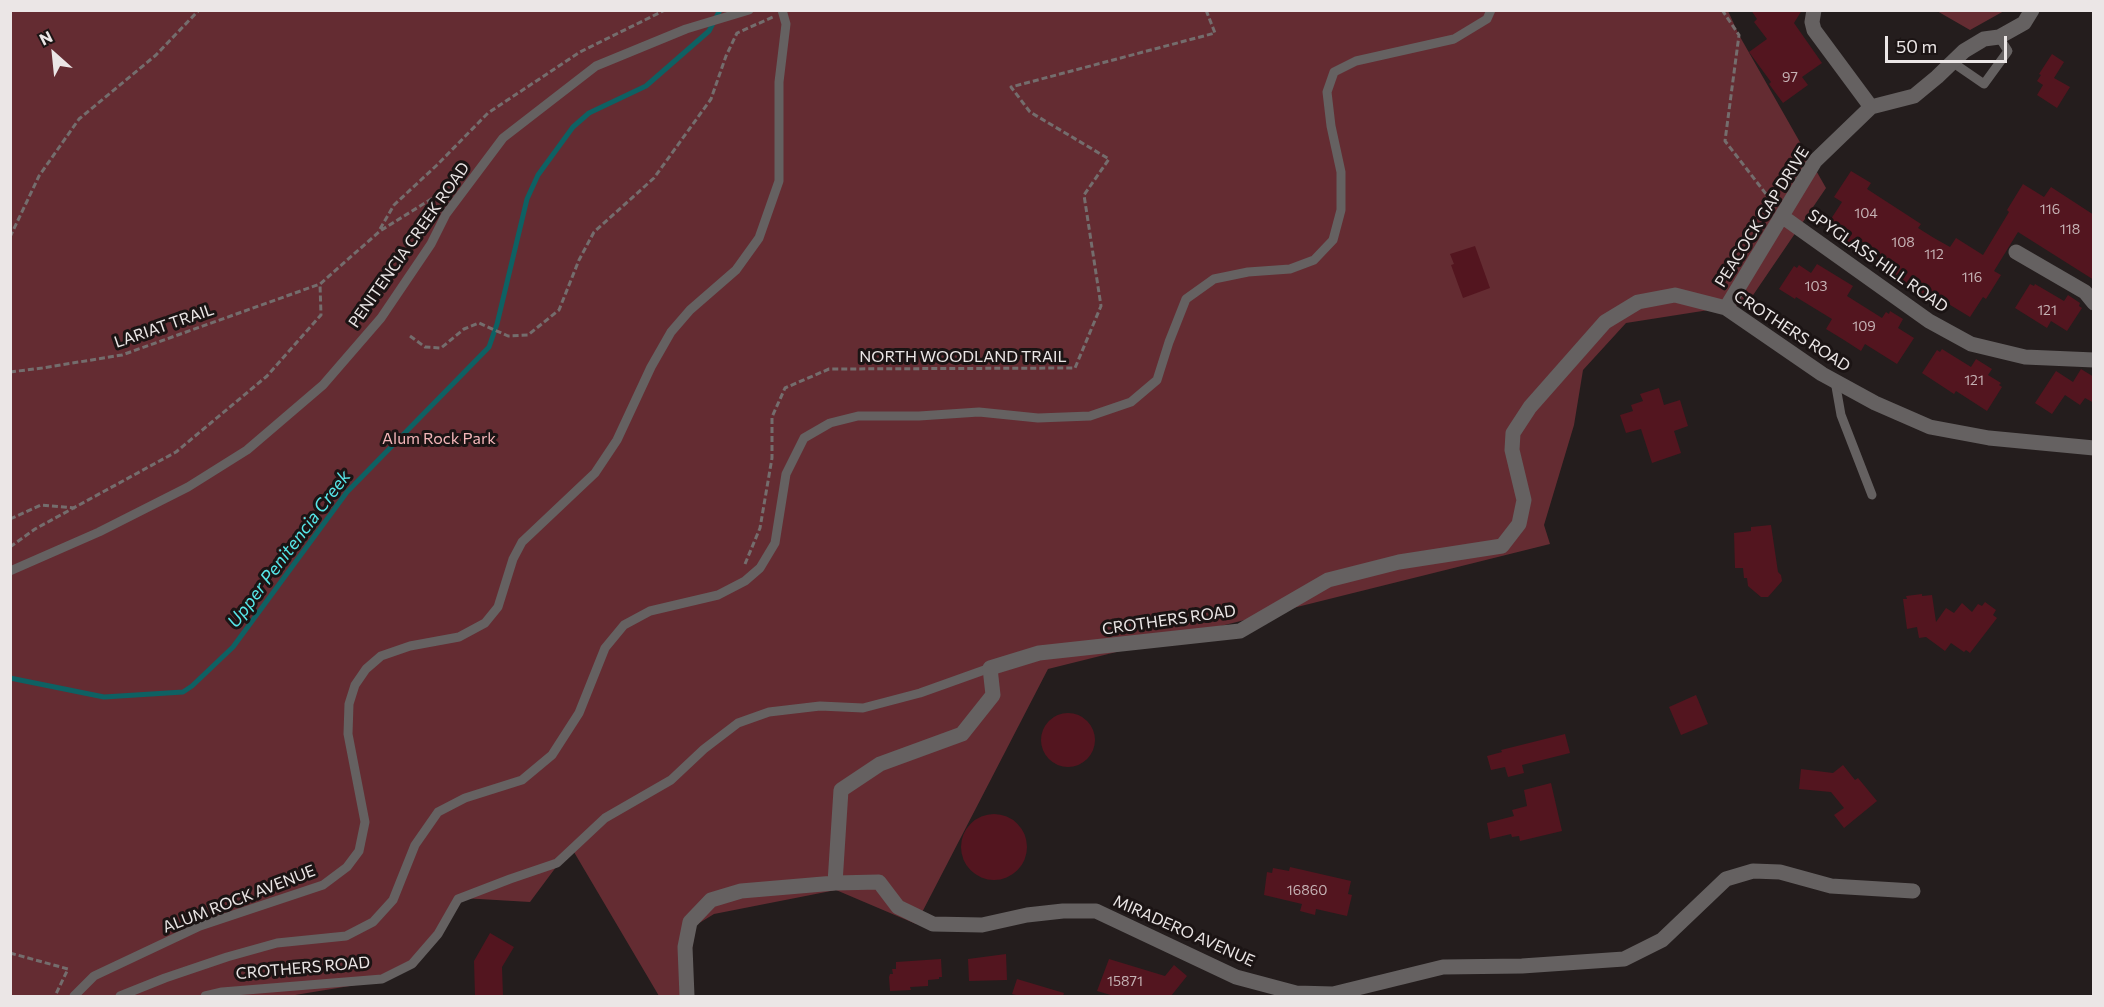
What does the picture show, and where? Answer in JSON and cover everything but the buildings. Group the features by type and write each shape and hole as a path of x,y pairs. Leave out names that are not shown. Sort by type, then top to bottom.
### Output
{"street":[{"path":"1814,10 1812,22 1814,30 1871,107"},
{"name":"PEACOCK GAP DRIVE","path":"1726,308 1815,161 1871,107 1914,96 1964,51 1984,39 1999,37 2024,23 2032,10"},
{"name":"SPYGLASS HILL ROAD","path":"1783,217 1929,321 1971,344 2025,357 2094,360"},
{"path":"2016,252 2085,292 2094,303"},
{"name":"CROTHERS ROAD","path":"990,668 1039,653 1240,631 1328,580 1399,562 1502,546 1519,524 1524,500 1512,450 1513,433 1530,407 1605,322 1638,302 1675,295 1726,308 1835,381 1875,403 1930,427 1989,438 2094,448"},
{"path":"687,996 685,947 690,922 711,900 741,891 835,883 840,790 880,764 962,734 993,695 990,668"},
{"name":"MIRADERO AVENUE","path":"835,883 879,882 898,907 933,924 982,926 1027,915 1062,910 1096,911 1236,977 1296,993 1334,994 1443,967 1522,966 1624,959 1662,940 1725,879 1753,871 1780,872 1831,886 1913,891"}],"lane":[{"name":"PENITENCIA CREEK ROAD","path":"10,571 99,532 178,492 247,450 322,386 381,318 431,244 446,214 503,138 596,66 686,29 749,10"},
{"path":"120,996 227,957 277,943 346,936 373,922 393,900 416,845 438,812 465,798 522,780 552,755 579,713 605,648 624,625 650,611 718,595 745,581 760,568 775,543 786,474 804,438 830,423 858,416 919,416 979,412 1038,418 1090,416 1131,402 1157,380 1186,299 1214,279 1248,272 1290,269 1314,260 1333,240 1341,210 1341,172 1331,126 1327,92 1334,72 1356,61 1454,39 1487,19 1491,10"},
{"name":"ALUM ROCK AVENUE","path":"74,996 94,976 200,926 323,885 347,867 359,851 365,822 348,734 349,704 355,685 366,669 381,656 410,646 459,637 485,623 498,607 513,559 522,542 595,473 617,440 670,332 690,310 736,270 759,238 779,181 779,81 786,24 782,12"},
{"path":"1952,62 1984,84 2008,51 1999,37"},
{"path":"1835,381 1841,415 1872,495"},
{"name":"CROTHERS ROAD","path":"205,996 222,992 382,979 412,964 438,934 458,899 557,863 604,818 671,780 704,748 738,723 769,711 820,706 863,708 920,693 990,668"}],"path":[{"path":"10,237 39,176 79,119 156,55 199,10"},
{"path":"380,231 394,205 488,113 579,52 664,10"},
{"name":"NORTH WOODLAND TRAIL","path":"743,568 760,528 772,458 772,417 785,388 829,369 1075,368 1101,306 1084,195 1109,159 1030,112 1011,87 1215,33 1206,10"},
{"path":"1722,10 1739,35 1725,141 1783,217"},
{"path":"410,336 425,347 441,348 464,329 479,322 508,336 528,335 559,310 579,260 594,232 654,178 711,99 726,56 737,33 782,12"},
{"path":"10,547 35,529 176,452 267,376 321,315 320,284 380,231 441,194 443,204"},
{"name":"LARIAT TRAIL","path":"10,372 122,355 320,284"},
{"path":"10,519 41,505 75,508"},
{"path":"10,952 68,969 55,996"}],"green space":[{"name":"Alum Rock Park","path":"10,11 1728,11 1739,35 1826,188 1747,304 1626,323 1583,370 1574,425 1544,525 1550,544 1048,669 916,924 836,890 714,914 696,925 692,949 691,996 659,996 571,847 530,902 462,898 416,966 368,983 289,996 11,996"},
{"path":"1937,11 2004,11 1970,30"}],"waterway":[{"name":"Upper Penitencia Creek","path":"10,678 104,697 183,692 192,686 233,647 347,492 489,347 497,324 527,199 538,175 573,127 589,113 646,86 709,31 720,10"}]}
